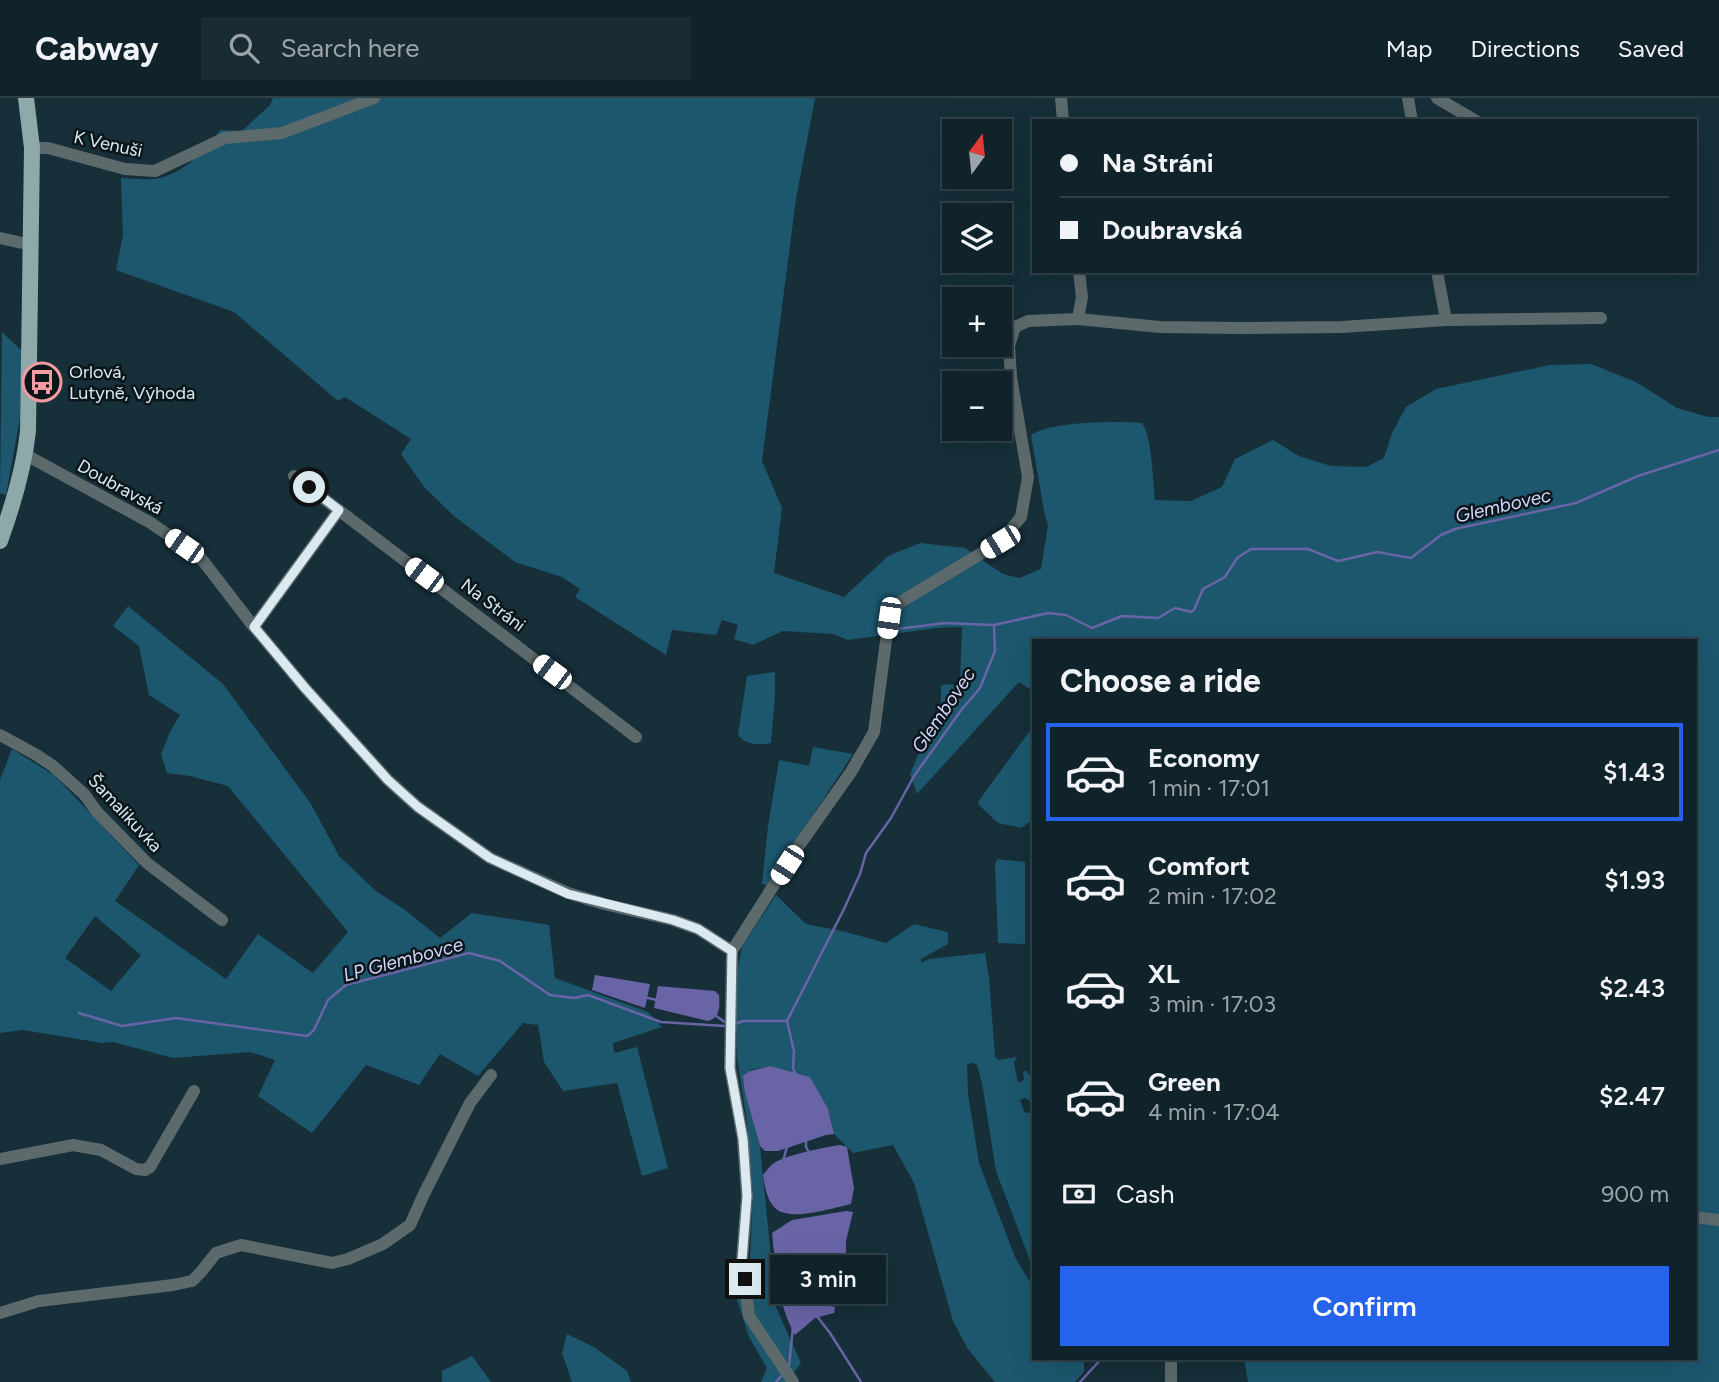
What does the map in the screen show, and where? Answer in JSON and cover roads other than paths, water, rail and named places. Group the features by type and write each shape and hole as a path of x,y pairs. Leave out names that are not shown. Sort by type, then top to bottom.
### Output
{"main road":[{"path":"0,541 6,502 26,455 28,431 32,148 26,98"}],"street":[{"name":"K Venuši","path":"32,148 48,148 125,169 155,171 225,138 282,133 374,98"},
{"path":"1061,98 1063,119"},
{"path":"1408,98 1412,119"},
{"path":"1437,98 1473,119"},
{"path":"0,238 32,245"},
{"path":"1078,319 1082,297 1079,273"},
{"path":"1437,273 1446,320"},
{"path":"793,1382 749,1316 742,1260 747,1196 743,1139 730,1068 732,951 798,847 851,772 874,732 889,618 899,603 1000,542 1021,517 1028,477 1010,377 1009,346 1015,327 1028,321 1078,319 1160,327 1240,328 1342,327 1446,320 1601,318"},
{"name":"Doubravská","path":"26,455 151,523 200,557 305,688 388,780 418,807 490,858 568,894 673,920 698,929 732,951"},
{"name":"Na Stráni","path":"294,476 636,737"},
{"path":"254,627 339,510"},
{"name":"Šamalikuvka","path":"0,735 53,766 147,863 222,920"},
{"path":"0,1312 39,1301 191,1281 216,1253 241,1245 332,1263 383,1244 410,1225 470,1103 491,1075"},
{"path":"0,1159 73,1144 101,1150 136,1169 145,1170 150,1167 194,1091"},
{"path":"1697,1217 1719,1220"},
{"path":"1171,1360 1171,1382"}],"waterway":[{"name":"Glembovec","path":"795,1073 794,1051 787,1021 843,911 860,874 866,853 891,818 914,776 980,688 995,651 994,625 1048,613 1066,615 1092,628 1122,616 1158,618 1175,608 1191,612 1203,589 1225,577 1237,558 1251,549 1308,549 1338,561 1377,552 1411,558 1441,535 1455,529 1576,503 1638,476 1719,450"},
{"name":"LP Glembovce","path":"892,628 945,623 993,625"},
{"name":"LP Glembovce","path":"79,1013 122,1026 176,1018 307,1036 314,1030 328,1000 346,985 469,953 500,961 550,995 574,998 588,995 661,1022 725,1026"},
{"path":"643,997 657,1000"},
{"path":"715,1015 726,1023"},
{"name":"LP Glembovce","path":"735,1024 743,1021 787,1021"},
{"path":"806,1140 810,1154"},
{"name":"Glembovec","path":"783,1161 787,1147"},
{"path":"816,1315 861,1382"},
{"name":"Glembovec","path":"789,1366 793,1327"},
{"path":"1080,1382 1100,1360"},
{"name":"Glembovec","path":"776,1382 783,1374"}],"place":[{"name":"Orlová, Lutyně, Výhoda","path":"42,382"}]}
